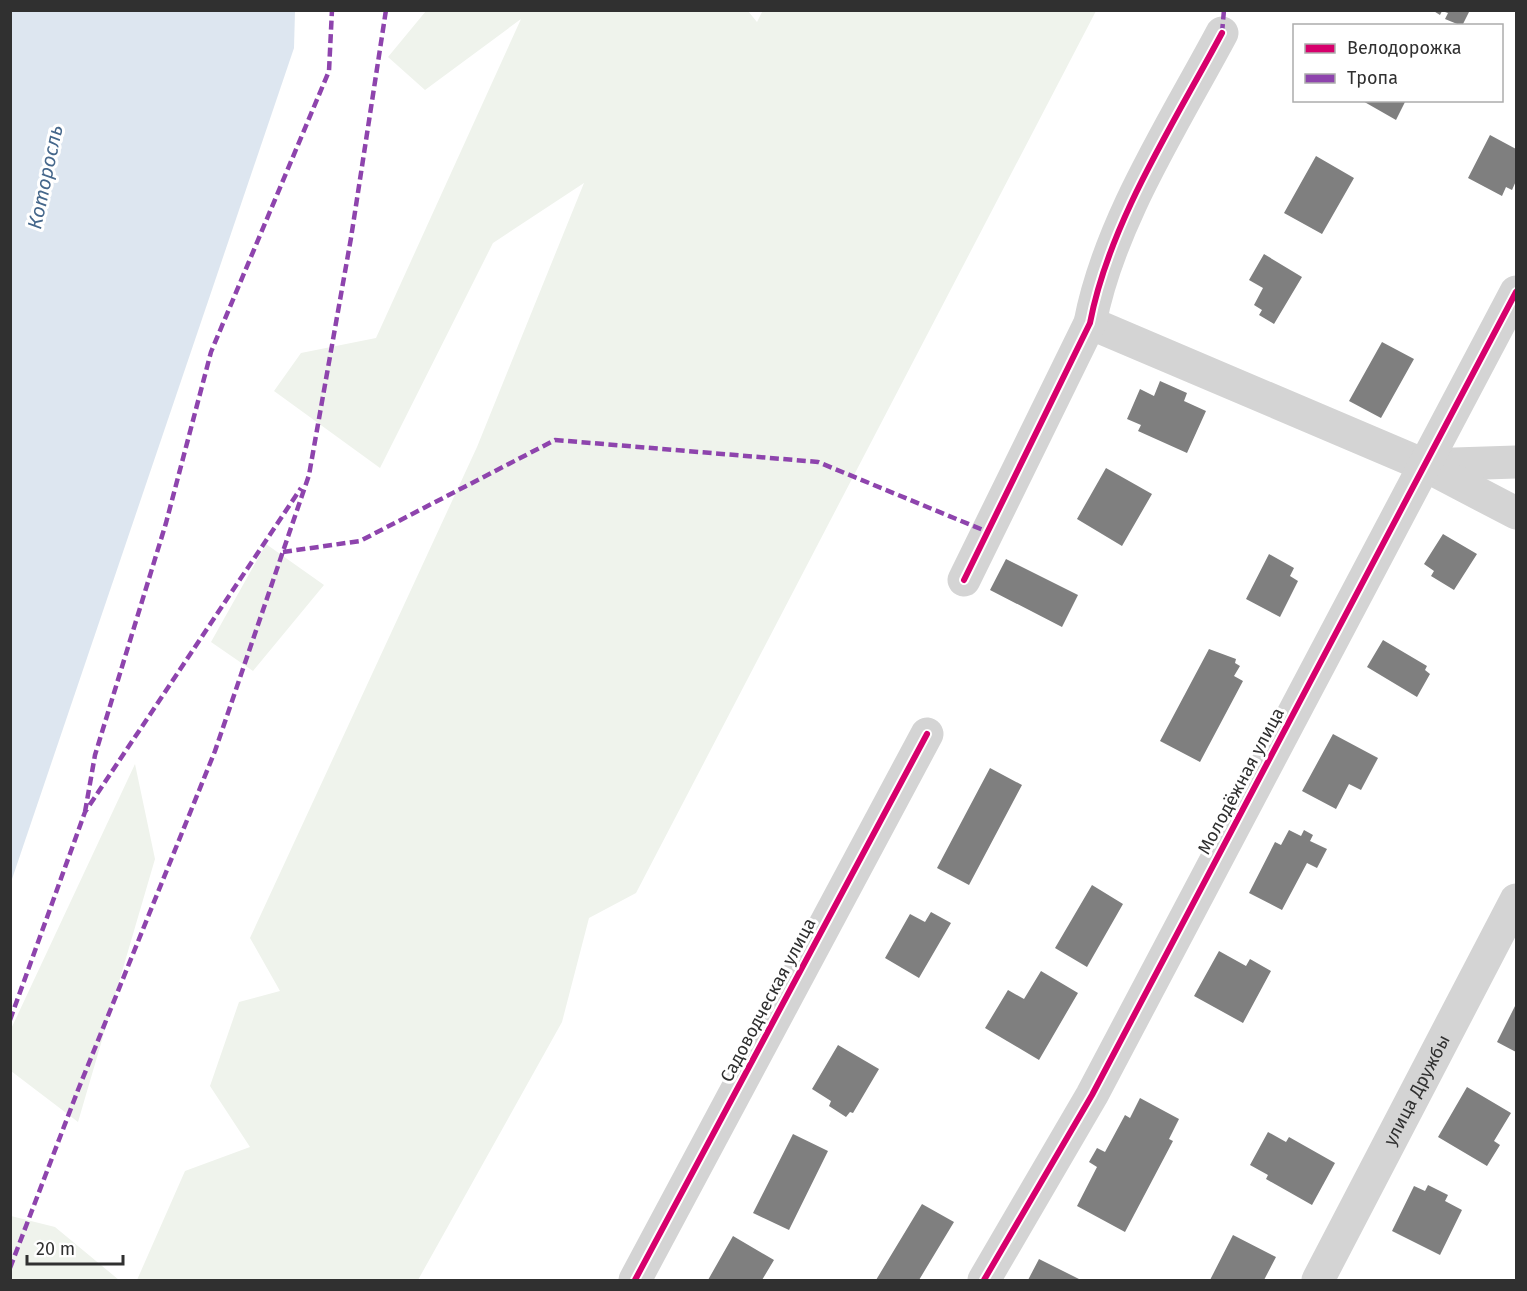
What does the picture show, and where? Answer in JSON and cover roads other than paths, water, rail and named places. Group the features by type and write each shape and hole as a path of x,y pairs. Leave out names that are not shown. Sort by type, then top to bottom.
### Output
{"street":[{"path":"964,580 1090,323 1095,295 1112,245 1222,33"},
{"name":"Молодёжная улица","path":"984,1281 1092,1095 1516,292"},
{"path":"1090,323 1424,465 1516,513"},
{"path":"1424,465 1516,462"},
{"name":"Садоводческая улица","path":"634,1281 927,734"},
{"name":"улица Дружбы","path":"1318,1281 1516,900"}],"water":[{"name":"Которосль","path":"11,10 295,11 294,48 11,882"}]}
